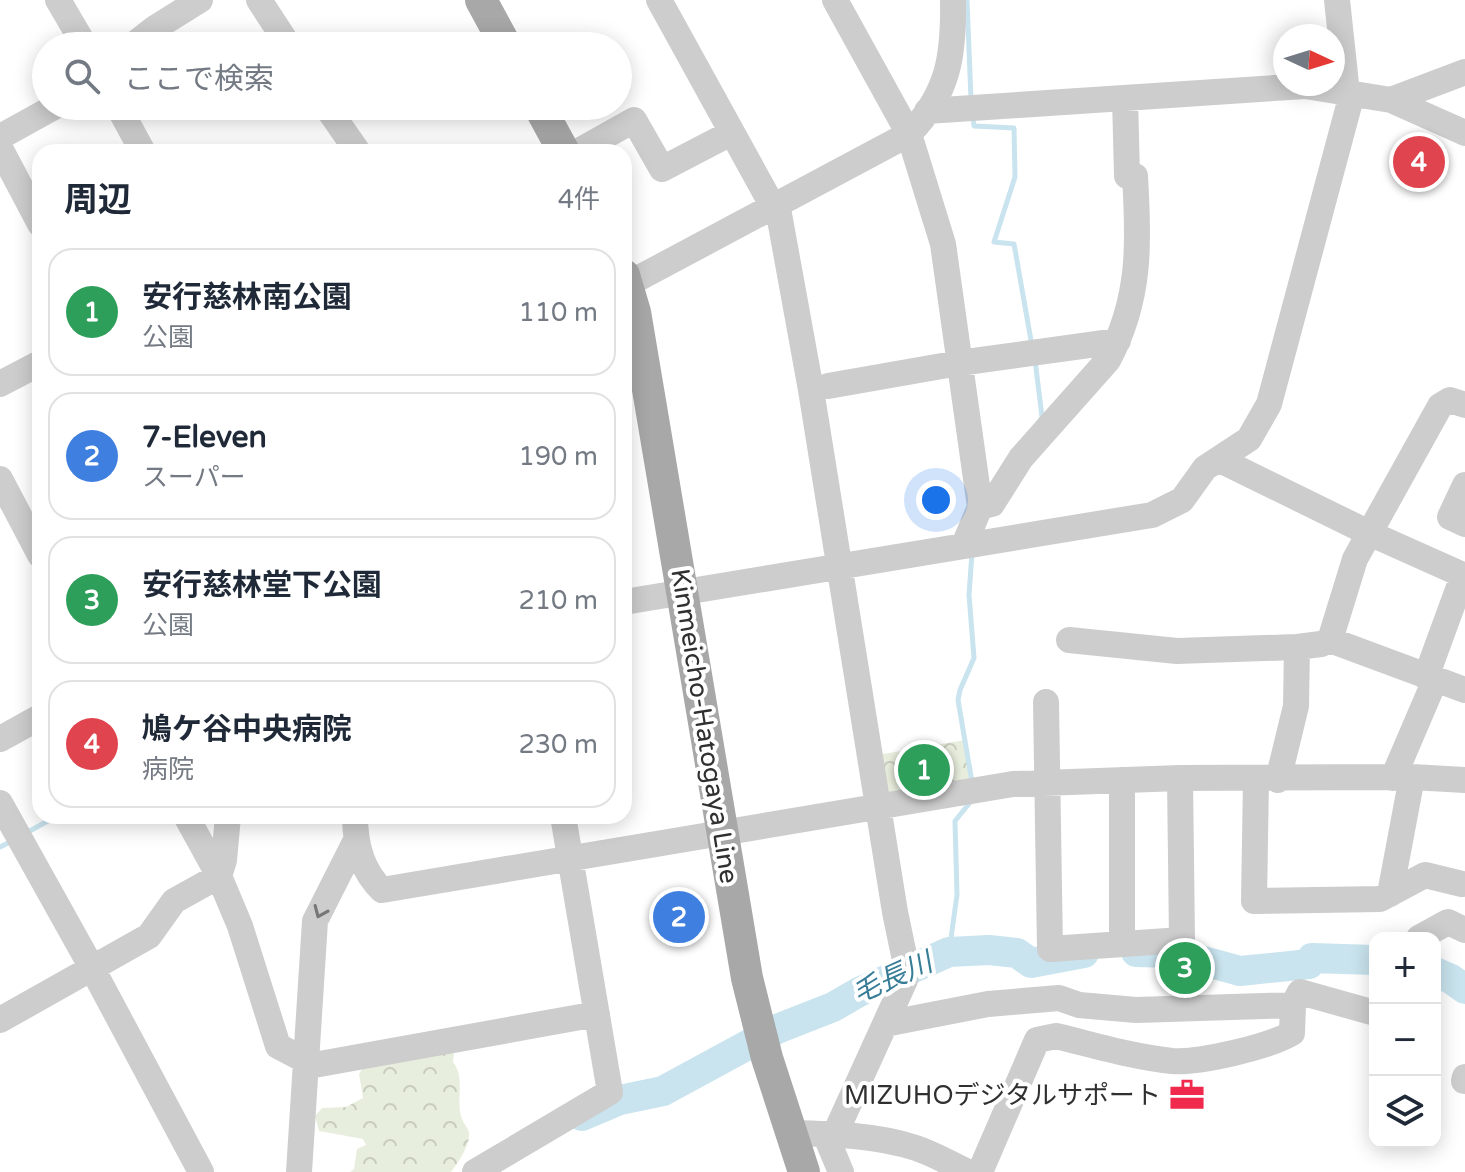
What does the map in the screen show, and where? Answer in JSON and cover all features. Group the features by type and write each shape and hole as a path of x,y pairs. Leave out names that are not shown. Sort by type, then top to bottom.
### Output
{"main road":[{"path":"481,0 498,32"},
{"path":"547,120 560,144"},
{"name":"Kinmeicho-Hatogaya Line","path":"632,306 747,978 767,1058 804,1172"}],"street":[{"path":"58,0 77,32"},
{"path":"150,32 200,0"},
{"path":"259,0 280,32"},
{"path":"659,0 731,133 775,204 906,965 905,980 830,1134 841,1172"},
{"path":"835,0 909,134 943,244 980,507 964,545"},
{"path":"632,278 909,134 939,92 950,66 953,0"},
{"path":"632,601 1152,515 1182,500 1205,468 1249,439 1269,404 1350,94 1337,0"},
{"path":"1391,100 1465,72"},
{"path":"927,111 1305,86 1391,100 1465,133"},
{"path":"980,507 992,504 1021,458 1108,360 1118,341 1135,287 1139,243 1135,176 1127,176 1125,98"},
{"path":"0,137 32,119"},
{"path":"126,120 139,144"},
{"path":"336,120 352,144"},
{"path":"591,144 634,120 662,169 731,133"},
{"path":"0,148 32,209"},
{"path":"828,386 959,363 1118,341"},
{"path":"0,384 32,367"},
{"path":"1330,640 1355,559 1440,406 1450,400 1465,405"},
{"path":"1220,460 1464,576 1402,777 1390,894"},
{"path":"0,479 32,540"},
{"path":"1465,485 1450,517 1465,524"},
{"path":"1069,640 1177,651 1297,647 1330,640 1465,690"},
{"path":"1297,647 1296,706 1267,779 1254,901 1380,899 1425,875 1464,880 1456,926"},
{"path":"1046,702 1050,949 1182,940 1180,778"},
{"path":"0,739 32,721"},
{"path":"355,824 355,842 369,878 382,890 1013,784 1180,778 1402,777 1465,780"},
{"path":"1122,780 1122,944"},
{"path":"0,803 201,1172"},
{"path":"190,824 219,876 240,926 278,1046 305,1063 314,1065 597,1014"},
{"path":"0,1019 149,936 174,901 219,876 224,860 227,824"},
{"path":"475,1172 610,1092 564,824"},
{"path":"299,1172 315,921 355,842"},
{"path":"980,1172 1037,1040 1056,1036 1175,1061 1277,1042 1292,1033 1293,1005 1300,992 1369,1011"},
{"path":"885,1024 988,1004 1059,998 1079,1005 1136,1010 1293,1005"},
{"path":"791,1133 897,1142 968,1172"}],"green space":[{"path":"965,740 970,786 886,800 877,755"},
{"path":"454,1051 453,1062 460,1082 460,1112 469,1134 465,1151 451,1172 350,1172 354,1169 357,1149 366,1145 363,1139 319,1131 315,1116 322,1108 346,1107 363,1098 359,1074 366,1063"}],"waterway":[{"path":"967,0 971,99"},
{"path":"973,117 974,126 1014,128 1015,177 994,242 1014,244 1032,346"},
{"path":"1035,360 1040,421"},
{"path":"972,553 969,595 974,658 958,700 972,782"},
{"path":"949,952 957,895 955,821 972,800"},
{"path":"26,833 42,824"},
{"path":"0,847 10,842"},
{"name":"毛長川","path":"582,1116 620,1100 663,1091 777,1029 833,1007 859,992 949,952 989,950 1017,953 1031,963 1084,953"},
{"name":"毛長川","path":"1136,952 1174,953 1240,971 1309,964 1312,958 1369,960"},
{"name":"毛長川","path":"1441,975 1465,989"}],"place":[{"name":"鳩ケ谷中央病院","path":"1419,162"},
{"name":"安行慈林南公園","path":"924,770"},
{"name":"7-Eleven","path":"679,917"},
{"name":"安行慈林堂下公園","path":"1185,968"},
{"name":"MIZUHOデジタルサポート","path":"1187,1095"}]}
